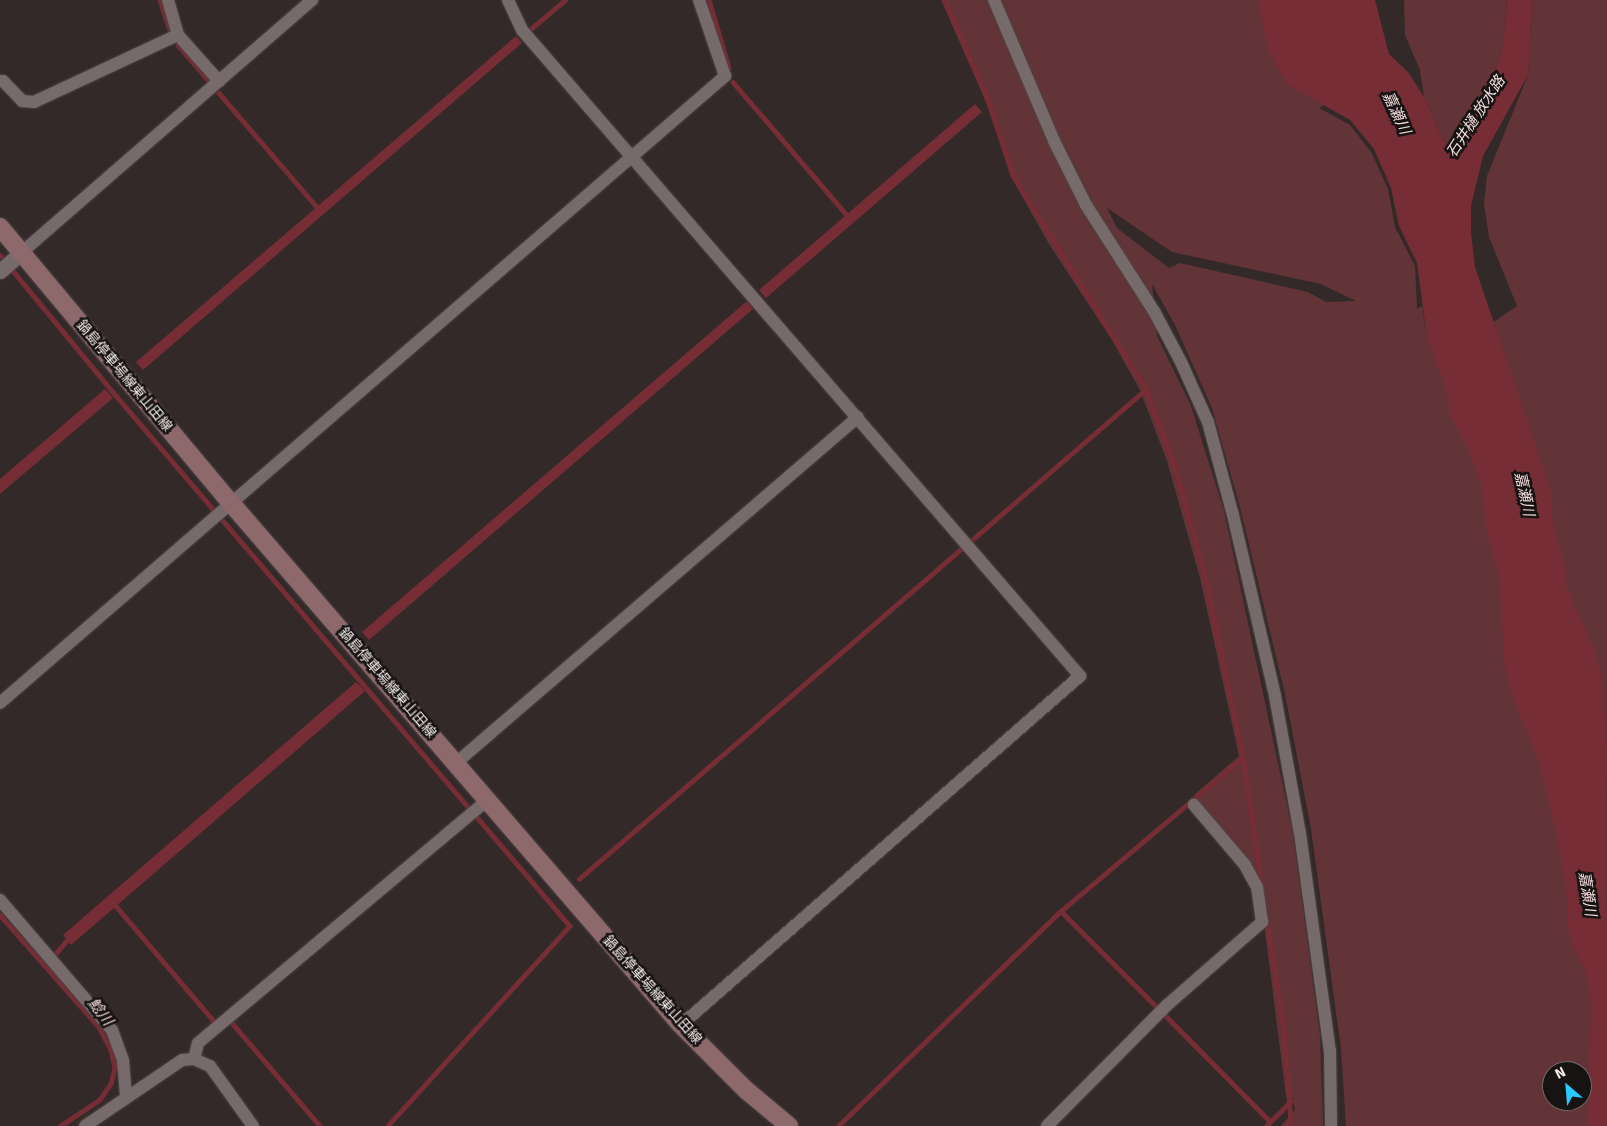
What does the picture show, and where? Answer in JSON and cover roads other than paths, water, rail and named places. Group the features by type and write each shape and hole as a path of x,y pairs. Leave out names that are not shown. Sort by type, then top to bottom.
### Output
{"main road":[{"name":"鍋島停車場線東山田線","path":"0,227 222,510 456,763 478,808 680,1025 746,1090 789,1126"}],"street":[{"path":"168,0 178,35 219,81"},
{"path":"0,271 312,0"},
{"path":"508,0 522,30 633,156 1080,676 680,1025"},
{"path":"0,703 724,76 699,0"},
{"path":"994,0 1054,141 1086,205 1155,313 1181,362 1208,422 1233,515 1275,696 1300,833 1330,1051 1331,1126"},
{"path":"0,81 3,81 22,101 34,102 178,35"},
{"path":"456,763 858,417"},
{"path":"1046,1126 1166,1006 1262,922 1257,887 1245,865 1194,805"},
{"path":"194,1058 198,1042 478,808"},
{"path":"0,900 112,1030 123,1061 126,1098"},
{"path":"85,1126 182,1060 194,1058 210,1066 253,1126"}],"water":[{"path":"1258,0 1375,0 1389,54 1408,72 1424,97 1448,150 1456,148 1500,58 1505,30 1507,0 1532,0 1528,75 1483,156 1471,206 1471,233 1475,267 1551,491 1551,517 1564,561 1566,586 1595,651 1602,682 1607,747 1605,859 1607,925 1607,1126 1586,1126 1588,1111 1592,1111 1592,1061 1590,1061 1591,1002 1585,970 1572,944 1567,922 1567,896 1559,848 1540,765 1511,694 1504,659 1499,575 1486,528 1481,484 1467,447 1449,413 1448,394 1427,339 1417,263 1399,226 1391,188 1374,149 1350,120 1288,85 1268,50"},
{"path":"516,36 522,43 143,370 136,362"},
{"path":"975,104 982,112 766,298 759,290"},
{"path":"747,301 753,309 369,640 362,632"},
{"path":"105,389 113,398 0,494 0,479"},
{"path":"356,682 365,691 71,945 63,935"}],"waterway":[{"path":"160,0 170,31"},
{"path":"532,28 565,0"},
{"path":"709,0 729,67"},
{"path":"945,0 988,100 1014,177 1146,389 1175,466 1205,575 1243,757 1262,888"},
{"path":"178,45 209,81"},
{"path":"733,82 847,215"},
{"path":"219,93 317,207"},
{"path":"14,272 112,391 570,926 388,1126"},
{"path":"973,539 1146,389"},
{"path":"579,879 962,548"},
{"path":"838,1126 1061,911 1243,757"},
{"path":"116,906 214,1021"},
{"path":"1061,911 1157,1007"},
{"name":"鯰川","path":"0,915 99,1027 111,1050 115,1068 111,1084 100,1100 61,1126"},
{"path":"1267,918 1284,1030 1291,1122 1288,1126"},
{"path":"52,958 67,940"},
{"path":"1165,1015 1270,1121"},
{"path":"233,1024 320,1126"},
{"path":"1266,1126 1290,1102"}],"water label":[{"name":"嘉瀬川","path":"1396,113"},
{"name":"石井樋 放水路","path":"1476,117"},
{"name":"嘉瀬川","path":"1524,494"},
{"name":"嘉瀬川","path":"1587,894"}]}
